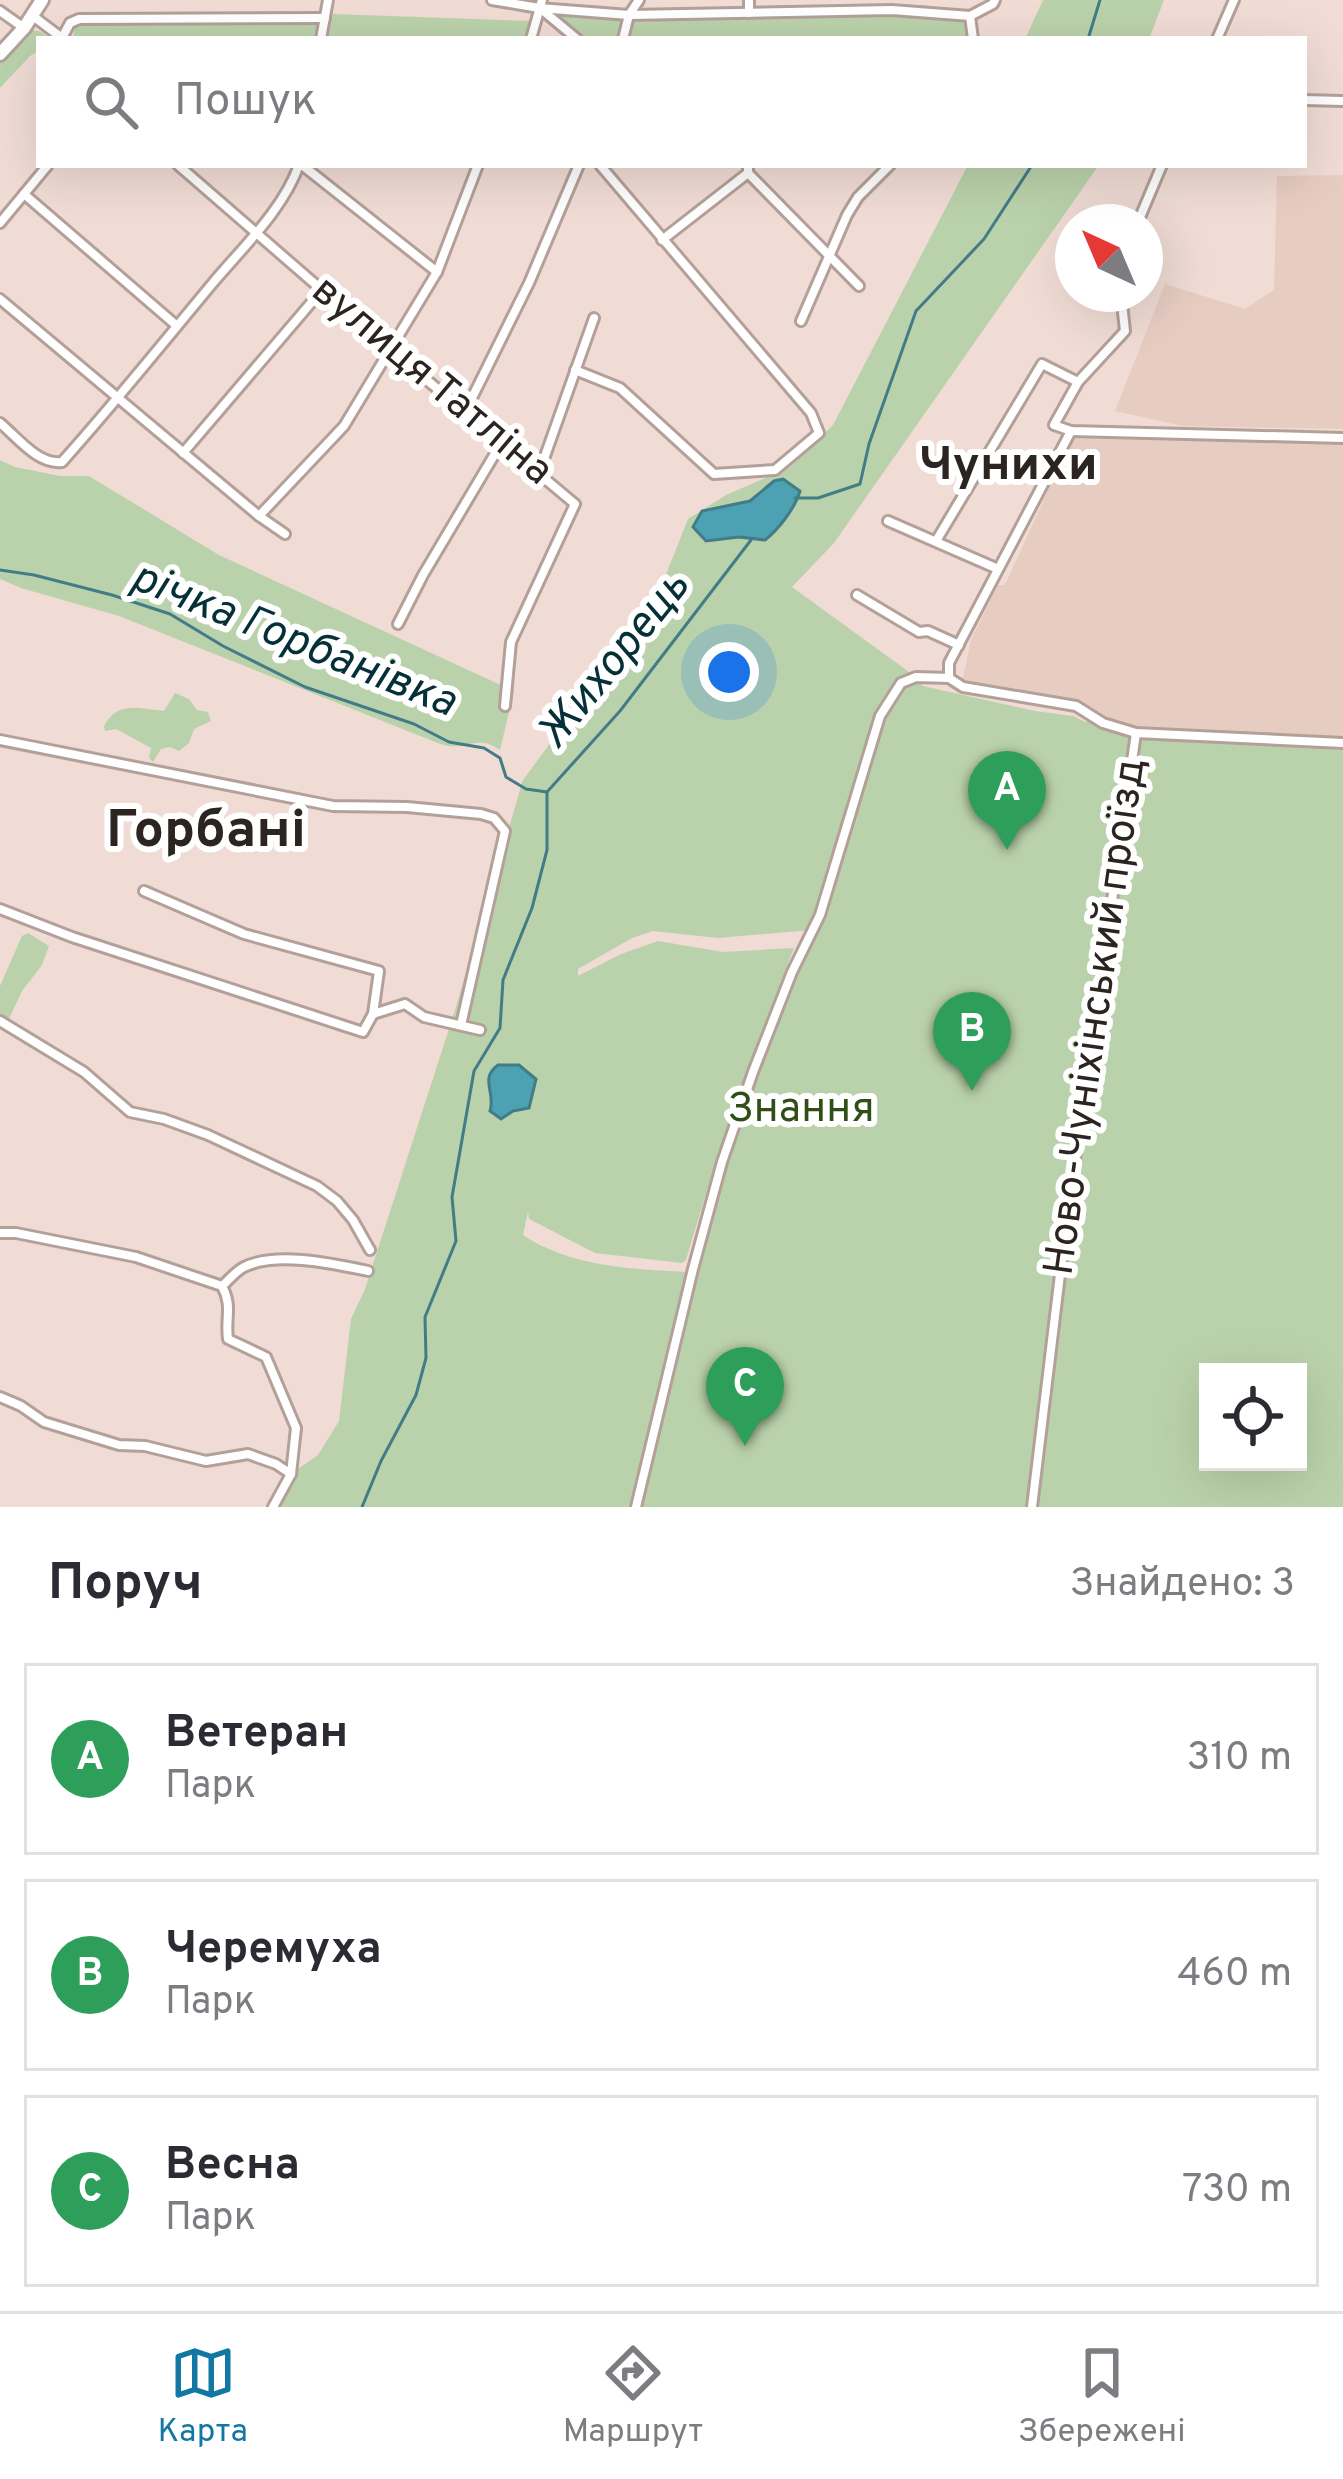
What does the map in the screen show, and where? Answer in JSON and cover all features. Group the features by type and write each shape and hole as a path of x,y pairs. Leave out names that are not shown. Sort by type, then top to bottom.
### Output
{"main road":[{"path":"0,54 42,0"}],"street":[{"path":"322,36 328,0"},
{"path":"492,0 629,15 892,10 970,16 992,1"},
{"path":"624,36 639,0"},
{"path":"749,0 749,13"},
{"path":"882,0 892,10"},
{"path":"1218,36 1234,0"},
{"path":"532,36 541,4"},
{"path":"541,4 574,36"},
{"path":"0,11 59,36"},
{"path":"970,16 973,36"},
{"path":"64,36 70,23 79,19 325,18"},
{"path":"1307,100 1343,101"},
{"path":"0,223 46,168"},
{"name":"вулиця Татліна","path":"181,168 575,504 511,641 505,706"},
{"path":"0,423 42,459 62,462 255,232 299,168"},
{"path":"305,168 437,272"},
{"path":"260,516 344,426 437,272 477,168"},
{"path":"466,410 529,284 578,168"},
{"path":"575,370 620,388 714,474 775,470 819,433 811,412 602,168"},
{"path":"801,321 847,215 887,168"},
{"path":"1146,204 1161,168"},
{"path":"662,241 748,169 859,286"},
{"path":"24,194 177,326"},
{"path":"183,453 322,290"},
{"path":"0,298 285,534"},
{"path":"1123,312 1125,331 1078,382 1054,425 1071,431 1343,438"},
{"path":"538,473 594,318"},
{"path":"936,541 1042,364 1078,382"},
{"path":"949,678 949,664 958,645 1071,431"},
{"path":"398,624 499,439"},
{"path":"888,521 998,569"},
{"path":"857,595 919,632 928,631 958,645"},
{"path":"636,1507 722,1162 791,972 820,915 880,716 901,683 916,677 949,678 963,687 1076,706 1103,723 1136,733"},
{"name":"Ново-Чуніхінський проїзд","path":"1032,1507 1068,1208 1136,733 1343,743"},
{"path":"0,740 332,806 407,807 494,818 505,831 461,1025"},
{"path":"0,909 364,1032 373,1014 379,971 244,934 144,891"},
{"path":"373,1014 404,1004 424,1017 480,1030"},
{"path":"0,1021 101,1084 130,1112 208,1135 317,1186 353,1220 370,1250"},
{"path":"0,1233 136,1257 222,1286 230,1300 228,1339 266,1357 296,1428 291,1474 273,1507"},
{"path":"222,1286 241,1268 281,1260 368,1271"},
{"path":"0,1397 44,1422 118,1445 145,1446 206,1461 248,1454 291,1474"}],"shaded area":[{"path":"1343,175 1343,429 1183,426 1115,411 1154,312 1163,312 1165,284 1245,309 1274,290 1277,176"},
{"path":"1073,435 1343,441 1340,741 1135,731 1105,722 1078,704 962,683 971,640 998,585 1005,585"}],"green space":[{"path":"1043,0 1164,0 1150,36 1026,36"},
{"path":"886,13 961,17 970,24 971,36 577,36 562,26 556,14 639,22"},
{"path":"333,14 531,21 528,36 328,36"},
{"path":"321,21 318,36 74,36 75,27 83,23"},
{"path":"31,30 46,36 36,36 36,53 0,88 0,63"},
{"name":"Знання","path":"966,168 1097,168 1072,204 1055,204 1055,228 834,543 792,587 923,686 1136,733 1343,750 1343,1507 635,1507 648,1434 629,1507 278,1507 298,1469 318,1455 339,1421 351,1319 365,1289 456,1007 523,780 655,602 688,519 726,495 790,467 833,425","holes":["812,930 722,1162 658,1421 651,1420 687,1272 602,1264 561,1254 523,1235 528,1212 529,1219 595,1253 686,1260 736,1103 794,948 723,952 658,941 578,976 578,969 653,931 718,938"]},
{"path":"0,460 60,476 89,476 219,555 514,691 500,750 480,743 438,743 119,616 0,579"},
{"path":"175,693 189,699 197,710 208,712 211,721 194,729 189,743 179,751 161,749 153,762 151,748 116,729 105,731 116,712 130,708 164,711"},
{"path":"28,933 49,946 8,1021 0,1019 0,986 22,936"}],"water":[{"path":"783,479 800,491 786,518 765,540 706,541 693,527 702,511 750,501"},
{"path":"498,1065 519,1065 536,1079 529,1108 501,1119 490,1111 490,1075"}],"waterway":[{"name":"Жихорець","path":"1089,36 1100,0"},
{"name":"Жихорець","path":"795,498 818,498 860,484 869,444 916,311 984,239 1030,168"},
{"name":"Жихорець","path":"362,1507 416,1395 426,1358 425,1317 456,1241 452,1197 474,1071 500,1028 503,980 532,908 547,850 547,792 620,711 751,540"},
{"name":"річка Горбанівка","path":"0,570 112,595 170,614 305,687 414,724 449,742 484,748 500,758 506,777 526,789 547,792"}],"place":[{"name":"Ветеран","path":"1007,850"},
{"name":"Черемуха","path":"972,1091"},
{"name":"Весна","path":"745,1446"}],"district":[{"name":"Чунихи","path":"1008,467"},
{"name":"Горбані","path":"206,832"}]}
